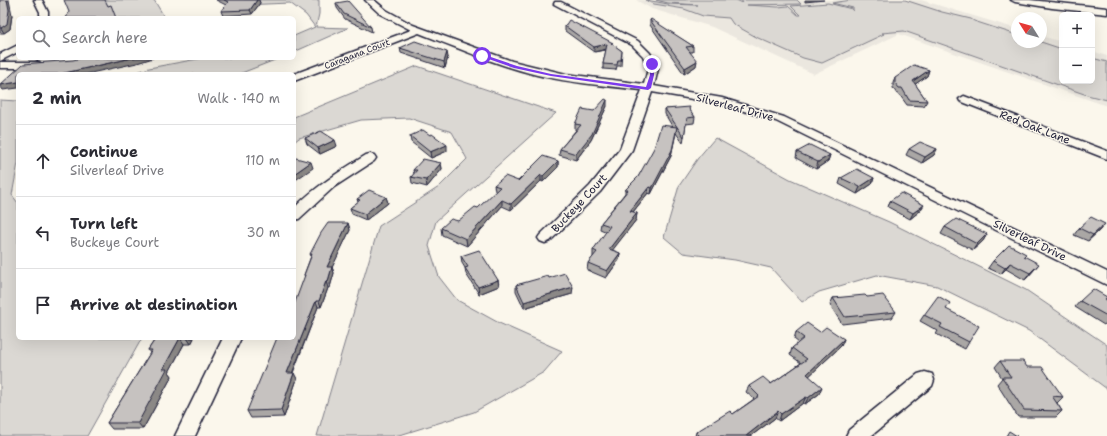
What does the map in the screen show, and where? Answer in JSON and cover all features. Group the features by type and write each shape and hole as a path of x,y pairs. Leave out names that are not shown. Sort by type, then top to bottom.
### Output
{"street":[{"path":"38,0 44,12 44,16"},
{"name":"Silverleaf Drive","path":"369,0 376,8 419,30 482,56 516,67 565,77 648,88 720,101 780,119 1107,279"},
{"path":"1015,0 1107,11"},
{"name":"Buckeye Court","path":"545,238 595,190 626,150 648,88 653,69 650,60 644,51 635,43 558,4"},
{"path":"1097,11 1107,18"},
{"name":"Caragana Court","path":"296,77 419,30"},
{"path":"0,58 16,49"},
{"path":"0,65 50,64"},
{"name":"Red Oak Lane","path":"964,99 1107,154"},
{"path":"296,214 324,188 370,158"},
{"path":"185,436 231,340"},
{"path":"856,436 925,380"}],"shaded area":[{"path":"102,0 154,0 164,16 106,16"},
{"path":"244,0 319,0 319,14 316,27 348,28 296,51 296,35 315,27 306,15 290,3 242,5"},
{"path":"636,0 921,0 1011,27 1011,48 1047,48 1047,38 1059,41 1059,84 1095,84 1095,52 1107,56 1107,106 899,34 814,74 712,27 652,9"},
{"path":"646,0 668,4 698,5 668,3 656,0 736,0 743,3 741,0 797,0 801,4 747,5 778,7 788,6 800,15 791,6 828,3 852,9 853,11 853,8 832,3 851,0 905,0 942,12 971,19 1011,33 1011,48 1047,48 1047,44 1059,48 1059,84 1095,84 1095,59 1107,62 1107,100 1087,95 904,31 882,33 884,34 822,63 803,58 758,38 733,24 729,18 703,16 684,9 654,4"},
{"path":"192,60 275,60 244,72 137,72 149,68"},
{"path":"417,66 556,113 436,221 429,246 439,277 457,300 499,323 562,351 544,372 474,412 403,434 392,436 317,436 379,226 439,187 467,159 452,132 409,118 361,120 299,138 296,140 296,116"},
{"path":"0,100 16,101 16,174 12,195 16,200 16,340 141,340 87,436 0,436"},
{"path":"715,138 790,179 889,222 1026,290 1107,345 1107,389 1029,331 937,286 877,275 819,292 802,302 771,268 735,260 683,253 664,237 679,186 698,158"}],"building":[{"path":"0,0 7,0 9,10 7,24 1,28 0,28"},
{"path":"64,0 105,0 108,6 111,5 115,16 67,16 69,12"},
{"path":"224,0 257,0 250,10 221,11 228,2"},
{"path":"348,1 371,27 344,14 336,3"},
{"path":"651,19 693,46 686,47 697,61 685,68 650,20"},
{"path":"569,20 613,43 611,43 622,51 621,60 618,60 617,65 603,64 607,44 594,47 565,26"},
{"path":"415,41 447,52 444,62 400,48"},
{"path":"73,60 123,60 69,72 16,72 16,82 0,85 23,64"},
{"path":"914,65 929,70 913,81 927,101 909,100 902,88 899,88 895,83 895,78"},
{"path":"605,99 607,100 592,134 576,154 560,149 581,125 575,124 582,109 594,111"},
{"path":"690,107 689,109 695,117 687,118 684,137 665,109"},
{"path":"661,125 677,127 672,150 652,188 649,187 630,211 637,213 609,249 620,253 607,271 588,263 597,252 593,250 610,226 601,223 628,190 625,190 638,177 654,148"},
{"path":"423,130 430,135 432,134 447,145 430,152 410,136"},
{"path":"321,131 335,140 318,148 305,138"},
{"path":"920,142 937,149 925,157 909,149"},
{"path":"810,145 830,155 818,162 797,152"},
{"path":"543,156 558,161 511,204 502,200 466,239 441,228 451,219 458,221 475,207 478,208 500,187 494,185 505,176 518,181"},
{"path":"296,158 311,162 296,173"},
{"path":"423,159 441,163 426,180 411,177 417,170 413,170"},
{"path":"857,169 874,178 860,187 841,178"},
{"path":"369,190 386,197 365,214 350,208 360,200 357,199"},
{"path":"901,193 924,205 913,213 890,201"},
{"path":"1091,217 1105,224 1093,235 1079,228"},
{"path":"956,219 987,234 977,244 945,227"},
{"path":"328,223 348,223 327,267 332,267 328,281 326,281 319,301 316,301 287,373 294,373 281,410 247,411 276,340 296,340 296,300 312,254 310,254"},
{"path":"1009,245 1026,254 1024,256 1039,264 1030,273 1010,263 1005,268 993,261"},
{"path":"479,250 498,280 478,287 465,268 468,267 461,256"},
{"path":"565,273 573,287 524,302 516,285 548,276 549,278"},
{"path":"1093,289 1107,297 1105,299 1107,300 1107,316 1080,301"},
{"path":"865,295 867,297 883,295 896,312 845,317 833,298"},
{"path":"938,296 950,303 946,309 979,326 969,342 940,327 942,324 924,315"},
{"path":"807,323 820,332 826,327 844,339 807,374 822,387 808,398 806,397 781,414 778,411 746,436 700,436 696,432 730,411 733,414 759,396 749,386 763,377 771,384 807,359 792,348 804,338 796,332"},
{"path":"155,340 179,340 163,369 167,369 138,423 107,423 152,350 148,350"},
{"path":"1000,361 1023,361 1027,367 1042,367 1063,397 1052,396 1062,411 1024,410 1002,377 1011,377"},
{"path":"1009,431 1017,436 1006,436"}],"route":[{"path":"482,56 516,67 551,75 648,88 652,75 652,64"}]}
